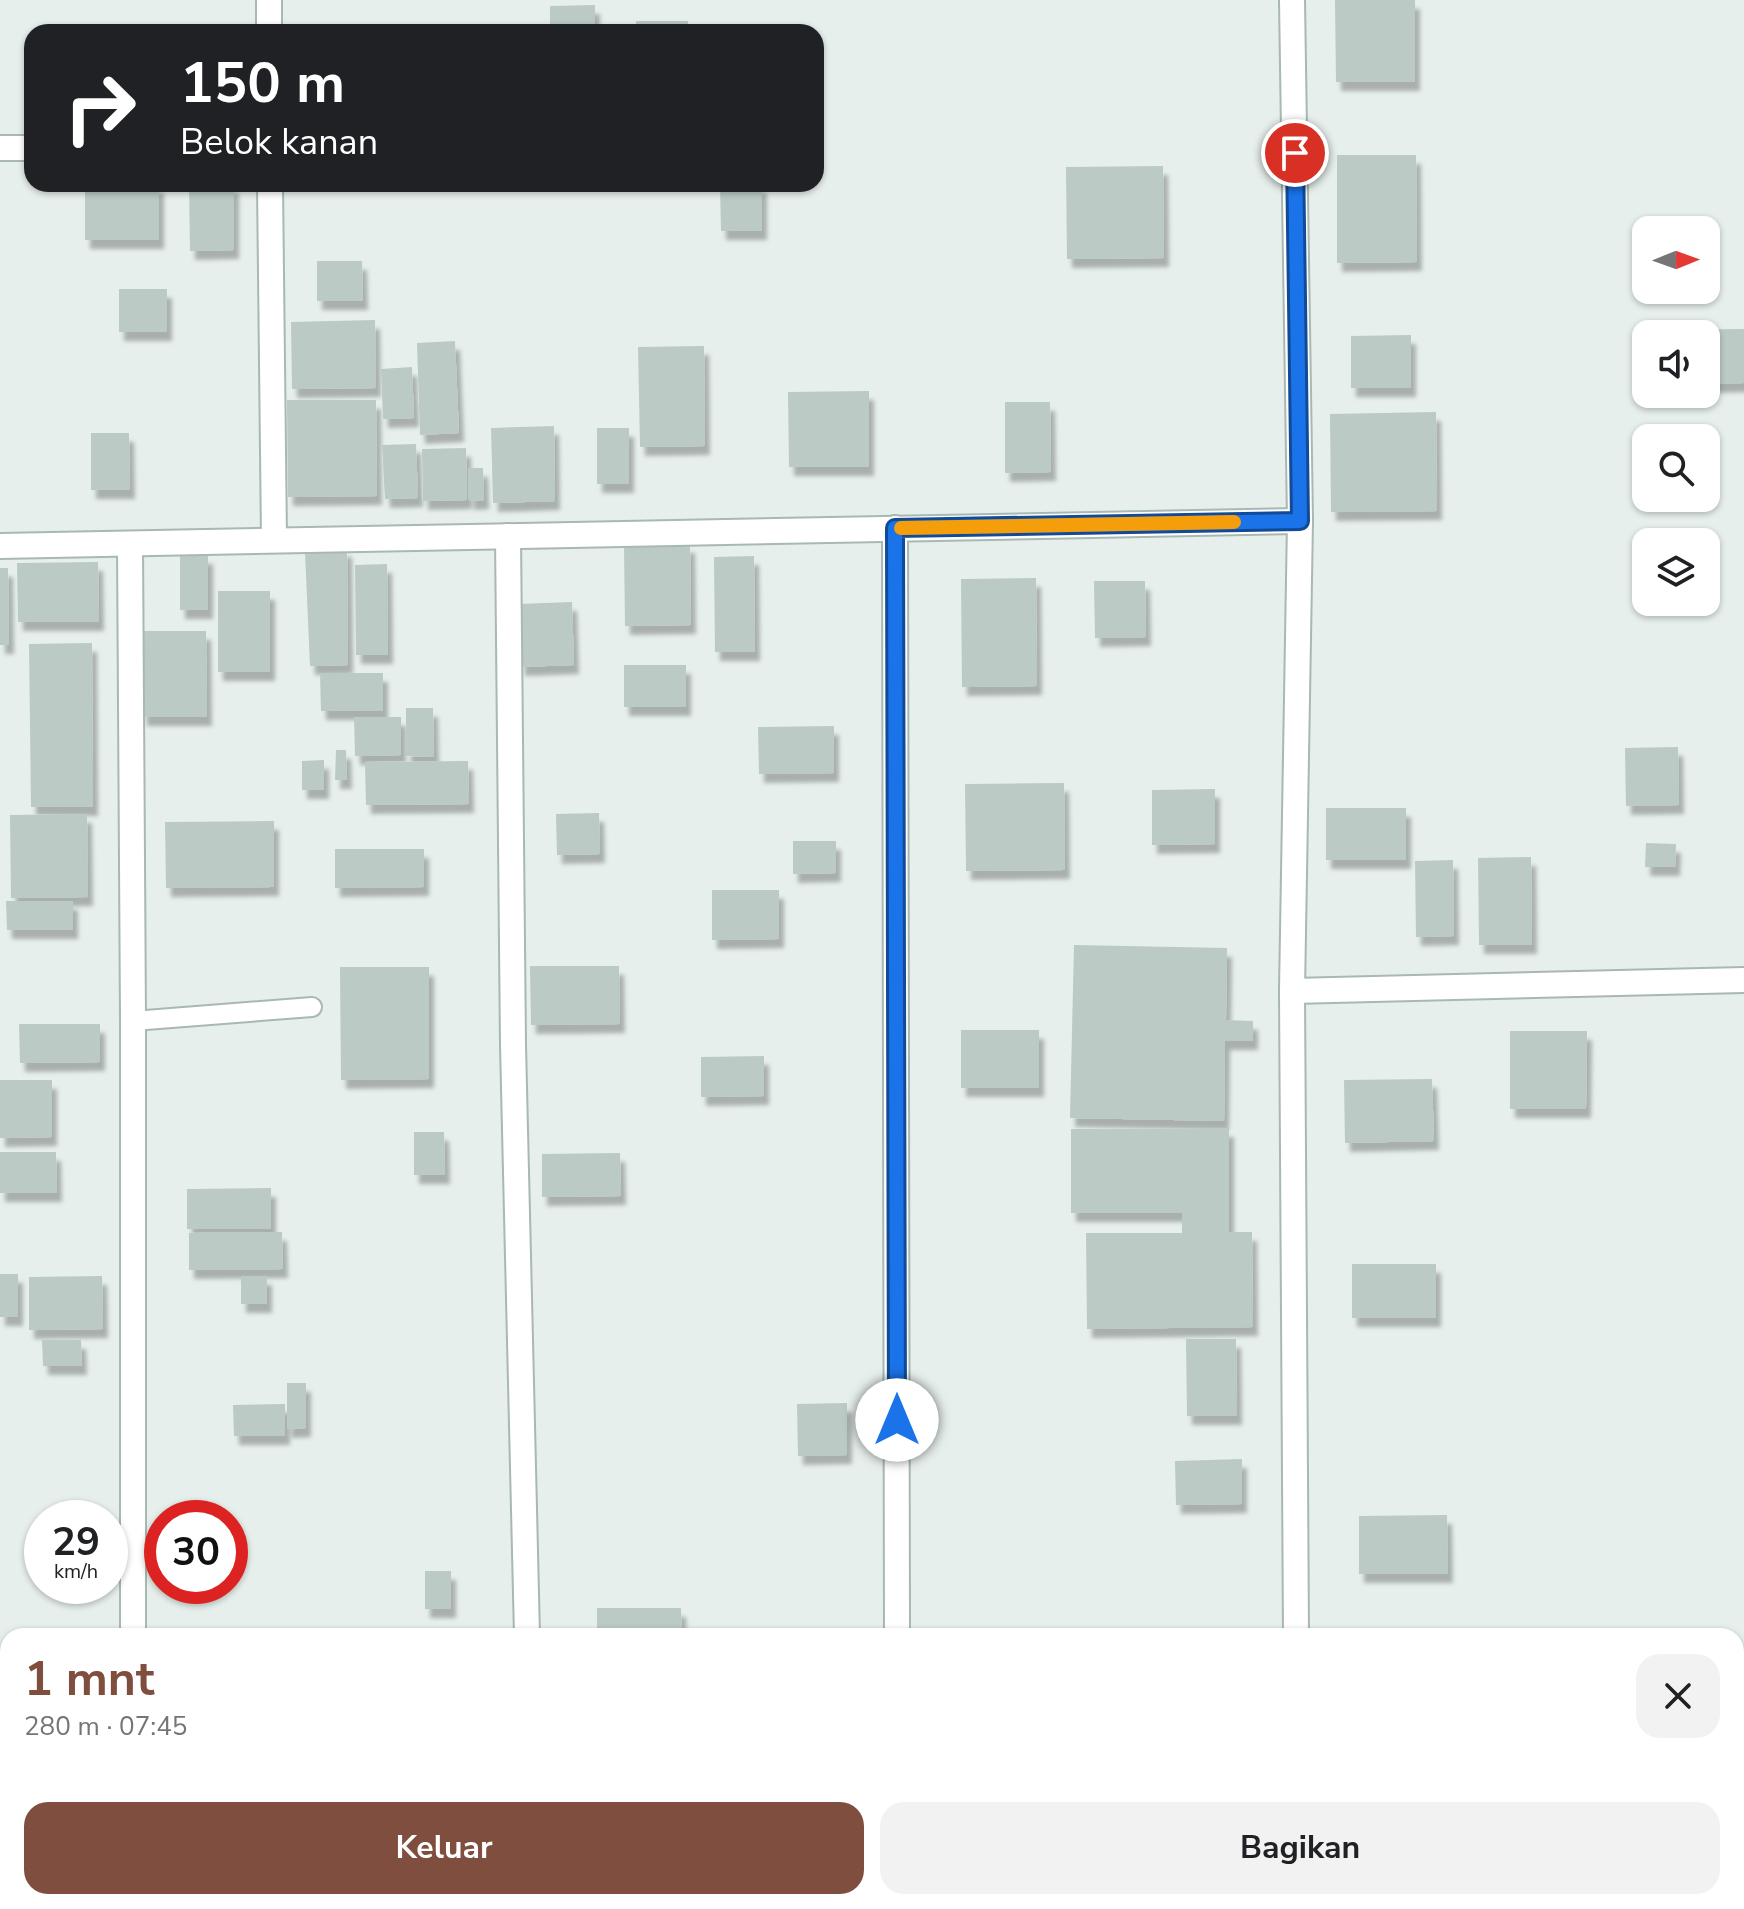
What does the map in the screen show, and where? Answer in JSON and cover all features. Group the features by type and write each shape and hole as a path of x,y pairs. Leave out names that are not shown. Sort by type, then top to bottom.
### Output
{"street":[{"path":"269,0 269,24"},
{"path":"1292,0 1300,521 1292,991 1296,1628"},
{"path":"0,148 24,148"},
{"path":"270,192 274,540"},
{"path":"0,546 1300,521"},
{"path":"895,528 897,1628"},
{"path":"508,536 513,1059 527,1628"},
{"path":"130,544 133,1628"},
{"path":"1292,991 1744,980"}],"lane":[{"path":"133,1021 312,1007"}],"building":[{"path":"1335,0 1415,0 1415,82 1336,82"},
{"path":"595,5 595,24 550,24 550,6"},
{"path":"636,21 688,21 688,24 636,24"},
{"path":"1337,155 1416,155 1417,262 1337,263"},
{"path":"1163,166 1164,258 1067,259 1066,167"},
{"path":"85,192 159,192 159,240 85,240"},
{"path":"189,192 234,192 234,250 190,251"},
{"path":"720,192 762,192 762,231 721,231"},
{"path":"317,261 362,261 363,301 317,301"},
{"path":"119,289 167,289 167,332 119,332"},
{"path":"375,320 376,388 292,389 291,322"},
{"path":"1720,329 1744,329 1744,383 1720,384"},
{"path":"1411,335 1411,388 1351,388 1351,336"},
{"path":"455,341 459,433 420,435 417,343"},
{"path":"704,346 705,446 640,447 638,347"},
{"path":"412,367 414,418 383,419 381,369"},
{"path":"869,391 869,467 789,467 788,392"},
{"path":"287,400 376,400 377,496 288,497"},
{"path":"1005,402 1050,402 1051,472 1005,473"},
{"path":"1436,412 1437,511 1331,512 1330,414"},
{"path":"554,426 555,501 493,503 491,428"},
{"path":"597,428 629,428 629,484 597,484"},
{"path":"91,433 129,433 130,490 91,490"},
{"path":"416,444 418,498 385,499 382,445"},
{"path":"466,448 467,500 423,501 422,449"},
{"path":"468,468 483,468 484,500 469,501"},
{"path":"624,544 690,544 691,625 625,626"},
{"path":"347,548 348,665 310,666 305,552"},
{"path":"208,555 208,610 180,610 180,556"},
{"path":"754,556 755,652 715,652 714,557"},
{"path":"98,562 99,622 18,622 17,563"},
{"path":"387,564 388,655 356,655 355,565"},
{"path":"0,568 8,568 9,645 0,645"},
{"path":"1036,578 1037,686 962,687 961,579"},
{"path":"1094,581 1145,581 1146,637 1095,638"},
{"path":"218,591 270,591 270,672 218,672"},
{"path":"572,602 574,665 520,667 518,604"},
{"path":"141,631 206,631 207,717 142,717"},
{"path":"92,643 93,807 31,807 29,644"},
{"path":"624,665 686,665 686,707 624,707"},
{"path":"320,673 383,673 383,711 321,711"},
{"path":"406,708 433,708 434,757 406,756"},
{"path":"354,717 401,717 401,755 355,756"},
{"path":"834,726 834,773 759,774 758,727"},
{"path":"1678,747 1679,805 1626,806 1625,748"},
{"path":"336,750 346,750 347,780 335,780"},
{"path":"324,760 324,790 302,790 302,761"},
{"path":"468,761 469,804 366,805 365,762"},
{"path":"1064,783 1065,870 966,871 965,784"},
{"path":"1215,789 1215,844 1152,845 1152,790"},
{"path":"1326,808 1406,808 1406,860 1326,860"},
{"path":"599,813 600,854 557,855 556,814"},
{"path":"87,814 88,897 11,898 10,815"},
{"path":"274,821 274,887 166,888 165,822"},
{"path":"793,841 836,841 836,873 793,874"},
{"path":"1646,843 1676,844 1675,867 1645,867"},
{"path":"335,849 424,849 424,887 335,888"},
{"path":"1531,857 1532,945 1479,945 1478,858"},
{"path":"1453,860 1454,936 1416,937 1415,861"},
{"path":"712,890 779,890 779,939 712,940"},
{"path":"6,901 73,901 73,930 7,930"},
{"path":"1074,945 1227,948 1226,1020 1253,1021 1253,1041 1225,1041 1224,1121 1070,1118"},
{"path":"530,966 619,966 620,1024 531,1025"},
{"path":"340,967 429,967 429,1079 341,1080"},
{"path":"19,1024 100,1024 100,1062 20,1063"},
{"path":"961,1030 1039,1030 1039,1088 961,1088"},
{"path":"1510,1031 1587,1031 1586,1109 1510,1109"},
{"path":"764,1056 764,1096 701,1097 701,1057"},
{"path":"1432,1079 1434,1141 1345,1143 1344,1080"},
{"path":"0,1080 52,1080 52,1137 0,1138"},
{"path":"1229,1128 1229,1232 1252,1232 1253,1327 1087,1329 1086,1233 1182,1233 1182,1213 1071,1213 1071,1129"},
{"path":"414,1132 444,1132 445,1175 414,1175"},
{"path":"0,1152 56,1152 57,1193 0,1193"},
{"path":"620,1153 621,1196 542,1197 542,1154"},
{"path":"271,1188 271,1229 187,1229 187,1189"},
{"path":"282,1232 283,1269 189,1270 189,1233"},
{"path":"1352,1264 1436,1264 1436,1318 1352,1318"},
{"path":"0,1274 18,1274 18,1317 0,1317"},
{"path":"102,1276 103,1329 29,1330 29,1277"},
{"path":"241,1276 267,1276 267,1304 241,1304"},
{"path":"1186,1339 1236,1339 1237,1416 1187,1416"},
{"path":"42,1340 81,1340 82,1366 43,1366"},
{"path":"287,1383 306,1383 306,1428 287,1429"},
{"path":"847,1403 847,1455 798,1456 797,1404"},
{"path":"285,1404 285,1436 234,1436 233,1405"},
{"path":"1242,1459 1242,1504 1176,1505 1175,1461"},
{"path":"1447,1515 1448,1574 1359,1574 1359,1516"},
{"path":"425,1571 451,1571 451,1609 425,1609"},
{"path":"597,1608 681,1608 682,1628 597,1628"}],"slow traffic":[{"path":"901,528 1234,522"}],"route":[{"path":"897,1420 895,528 1300,521 1295,153"}]}
